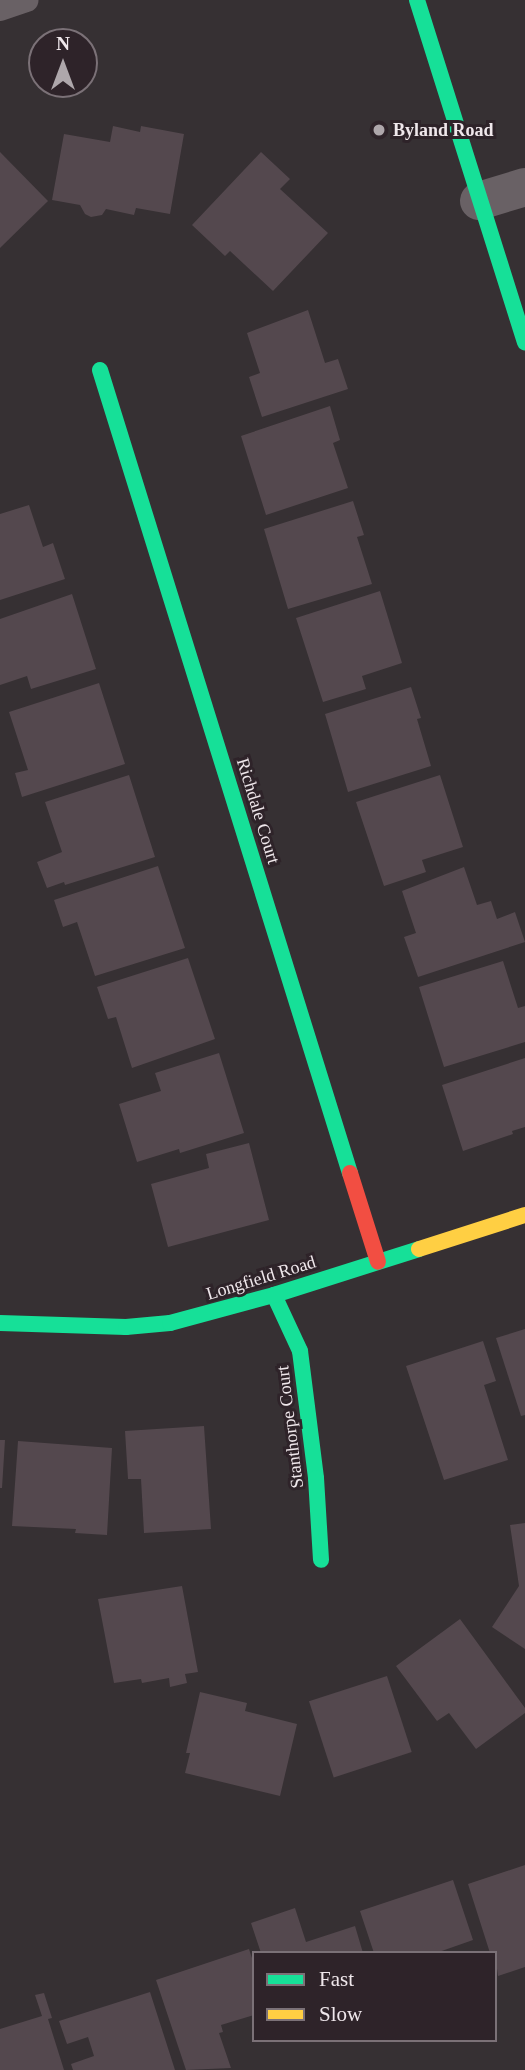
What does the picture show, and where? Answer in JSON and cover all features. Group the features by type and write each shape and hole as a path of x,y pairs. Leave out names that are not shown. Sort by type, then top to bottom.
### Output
{"street":[{"path":"417,0 525,342"},
{"path":"479,201 525,187"},
{"name":"Richdale Court","path":"100,370 378,1262"},
{"name":"Longfield Road","path":"0,1323 126,1327 170,1323 274,1295 525,1215"},
{"name":"Stanthorpe Court","path":"274,1295 300,1351 316,1478 321,1560"}],"lane":[{"path":"0,9 26,0"}],"building":[{"path":"113,126 140,132 141,126 184,134 170,214 136,208 134,215 106,209 102,215 91,217 85,214 80,205 52,200 64,134 110,142"},
{"path":"0,152 48,201 0,248"},
{"path":"261,152 290,179 280,189 328,233 273,291 230,251 225,256 192,225"},
{"path":"308,310 325,363 338,359 348,389 262,417 249,377 260,373 247,333"},
{"path":"330,406 340,440 333,443 348,488 266,515 241,436"},
{"path":"353,501 364,535 357,537 372,584 288,609 264,529"},
{"path":"29,505 43,547 53,543 65,579 0,600 0,514"},
{"path":"380,591 402,663 362,676 366,689 323,702 296,618"},
{"path":"72,594 96,669 31,689 27,676 0,685 0,619"},
{"path":"99,683 125,764 22,797 15,773 28,770 9,712"},
{"path":"411,687 431,766 348,792 325,714"},
{"path":"129,775 155,857 47,888 37,862 62,852 45,802"},
{"path":"440,775 463,847 422,860 426,872 384,886 356,802"},
{"path":"158,866 185,948 95,976 77,922 63,927 54,900"},
{"path":"464,867 477,905 491,901 497,919 515,912 525,942 418,977 404,937 416,933 402,891"},
{"path":"188,958 215,1039 132,1068 116,1017 108,1019 97,987"},
{"path":"503,961 518,1008 525,1006 525,1042 444,1067 419,987"},
{"path":"219,1053 244,1133 180,1153 179,1149 137,1162 119,1104 161,1091 155,1073"},
{"path":"525,1058 525,1127 512,1131 513,1134 463,1151 442,1085"},
{"path":"249,1143 269,1220 168,1247 151,1184 209,1168 206,1154"},
{"path":"525,1329 525,1415 521,1416 496,1338"},
{"path":"483,1341 496,1381 484,1385 508,1460 444,1480 406,1366"},
{"path":"204,1426 211,1529 144,1533 141,1479 128,1479 125,1431"},
{"path":"0,1440 5,1440 2,1488 0,1488"},
{"path":"18,1441 112,1448 107,1535 75,1533 76,1529 12,1526"},
{"path":"525,1523 525,1649 492,1627 519,1586 510,1525"},
{"path":"182,1586 198,1672 185,1674 187,1683 170,1687 169,1678 142,1683 141,1679 114,1683 98,1599"},
{"path":"460,1619 525,1708 525,1713 476,1749 449,1713 437,1721 396,1666"},
{"path":"387,1676 412,1752 334,1777 309,1701"},
{"path":"200,1692 247,1703 245,1711 297,1724 280,1796 185,1773 190,1753 186,1753"},
{"path":"525,1865 525,1967 498,1976 497,1951 489,1951 468,1884"},
{"path":"453,1880 473,1940 442,1951 373,1951 360,1911"},
{"path":"295,1908 306,1942 355,1926 362,1951 260,1951 251,1923"},
{"path":"249,1949 252,1958 252,2016 221,2025 223,2032 219,2033 231,2068 186,2070 156,1980"},
{"path":"150,1992 175,2070 73,2070 71,2064 94,2056 88,2037 67,2044 59,2021"},
{"path":"44,1993 52,2018 48,2019 64,2070 0,2070 0,2029 42,2016 35,1995"}],"traffic: fast":[{"path":"417,0 525,342"},
{"path":"100,370 350,1173"},
{"path":"0,1323 126,1327 170,1323 274,1295 419,1249"},
{"path":"274,1295 300,1351 316,1478 321,1560"}],"traffic: slow":[{"path":"419,1249 525,1215"}],"traffic: jam":[{"path":"350,1173 378,1262"}],"place":[{"name":"Byland Road","path":"379,130"}]}
